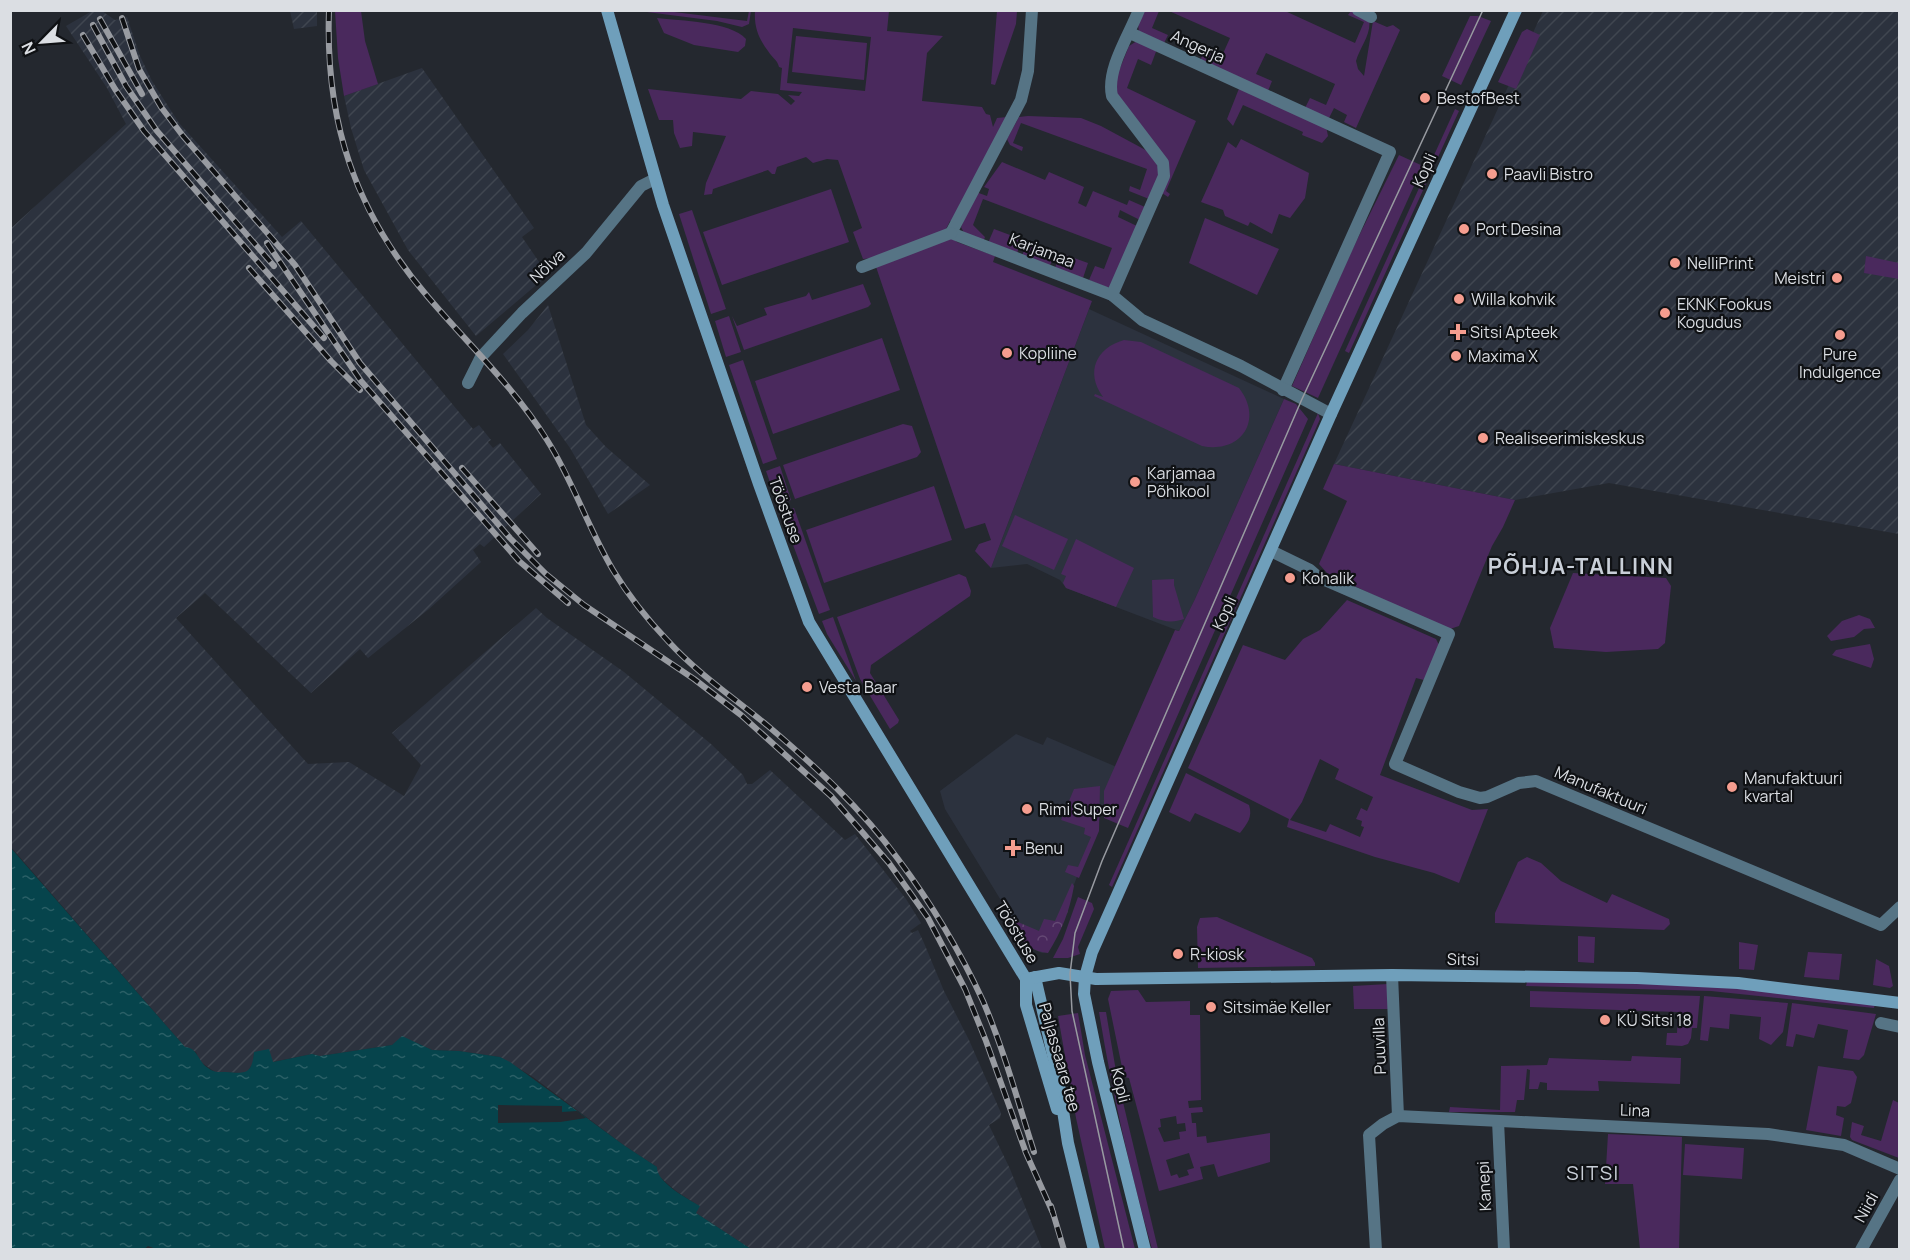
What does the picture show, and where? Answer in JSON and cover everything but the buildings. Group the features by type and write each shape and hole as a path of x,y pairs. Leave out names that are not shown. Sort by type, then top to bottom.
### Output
{"street":[{"name":"Tööstuse","path":"607,10 655,179 717,364 809,622 1030,978"},
{"path":"862,267 951,233 1020,100 1028,71 1032,10"},
{"path":"1112,295 1164,176 1163,163 1112,96 1110,86 1112,73 1139,10"},
{"path":"1358,10 1371,16"},
{"name":"Kopli","path":"1144,1250 1098,1062 1084,994 1084,977 1092,952 1331,414 1516,10"},
{"name":"Angerja","path":"1130,33 1390,152 1283,390"},
{"name":"Nõlva","path":"468,383 481,357 522,313 586,253 641,186 655,179"},
{"name":"Karjamaa","path":"951,233 1112,295 1142,320 1241,366 1331,414"},
{"name":"Manufaktuuri","path":"1271,551 1310,570 1318,578 1449,634 1395,764 1459,792 1480,798 1519,783 1536,781 1881,925 1899,907"},
{"name":"Sitsi","path":"1030,978 1059,973 1084,977 1187,979 1392,975 1637,978 1738,983 1899,1003"},
{"name":"Puuvilla","path":"1392,975 1398,1116"},
{"name":"Paljassaare tee","path":"1030,978 1057,1072 1068,1143 1094,1250"},
{"path":"1881,1023 1899,1027"},
{"path":"1376,1250 1369,1135 1398,1116"},
{"name":"Lina","path":"1398,1116 1768,1134 1845,1145 1899,1169"},
{"name":"Kanepi","path":"1498,1121 1504,1250"},
{"name":"Niidi","path":"1861,1250 1899,1180"}],"shaded area":[{"path":"92,11 102,11 115,20 127,17 140,56 152,81 179,123 282,237 301,221 473,429 479,425 491,440 488,442 493,448 500,443 541,494 484,547 480,544 473,550 481,562 429,609 368,658 360,649 311,693 205,593 176,618 308,764 349,762 404,796 421,765 392,733 536,608 624,672 711,744 743,775 747,784 752,784 770,770 845,840 855,834 906,899 921,923 910,931 912,933 918,930 1001,1113 1000,1118 989,1125 1010,1169 1042,1249 751,1249 696,1213 699,1206 660,1177 657,1167 625,1146 533,1077 500,1057 432,1050 402,1037 392,1045 320,1056 312,1054 272,1062 254,1052 253,1063 247,1072 215,1072 201,1062 196,1052 185,1047 11,847 10,229 126,124 107,88 66,26"},
{"path":"290,11 317,11 317,26 294,29"},
{"path":"1543,11 1899,11 1899,534 1609,483 1515,500 1334,464"},
{"path":"422,68 534,228 522,237 548,275 476,336 408,250 364,170 344,96"},
{"path":"548,305 586,425 606,447 650,485 608,514 570,448 503,354 528,330"},
{"name":"Karjamaa Põhikool","path":"1089,309 1284,399 1179,631 1066,588 1060,580 1027,564 991,568"},
{"path":"1016,734 1043,745 1047,737 1119,768 1048,952 1042,953 1019,937 1013,920 945,809 940,791"}],"green space":[{"path":"335,11 361,11 365,41 378,84 344,96 338,58"},
{"path":"639,11 666,11 747,21 749,11 751,11 749,24 742,27 717,21"},
{"path":"755,11 889,11 887,31 943,36 927,53 922,101 982,107 986,114 990,115 993,127 997,118 1007,117 952,222 950,221 945,231 957,242 995,256 993,262 1092,301 991,568 975,551 979,544 991,540 985,523 965,529 873,258 863,259 853,232 862,228 838,160 827,159 813,163 806,157 777,167 775,174 768,170 713,189 712,194 704,195 706,183 726,136 693,132 692,146 680,148 674,133 673,120 659,120 648,89 741,99 751,91 778,94 791,105 795,101 788,95 799,96 802,92 780,90 782,68 779,67 757,32","holes":["793,28 871,37 865,91 787,83"]},
{"path":"997,11 1017,11 1016,24 995,85 991,84"},
{"path":"1144,11 1159,11 1152,28 1168,35 1163,45 1139,33 1138,24"},
{"path":"1169,11 1285,11 1355,43 1364,22 1348,15 1351,11 1369,19 1367,35 1356,61 1358,69 1364,76 1373,21 1387,27 1393,25 1400,30 1356,128 1344,122 1347,115 1334,108 1329,118 1305,108 1310,98 1326,105 1335,84 1266,53 1256,74 1272,81 1268,91 1200,61 1204,51 1221,58 1230,38"},
{"path":"1470,16 1478,16 1491,21 1461,85 1442,76"},
{"path":"657,18 717,25 739,33 746,39 745,46 738,52 694,45 664,33"},
{"path":"1527,29 1540,35 1516,89 1498,82 1522,32"},
{"path":"796,36 867,43 864,80 792,72"},
{"path":"1137,41 1157,49 1151,65 1138,59 1127,88 1196,121 1166,191 1170,194 1168,197 1162,193 1168,176 1116,97 1114,83 1129,46"},
{"path":"1240,86 1326,126 1328,136 1322,143 1243,105 1233,126 1227,119"},
{"path":"1455,109 1459,111 1349,353 1345,351"},
{"path":"1019,117 1081,118 1153,154 1161,175 1149,199 1129,191 1130,186 1140,190 1147,169 1021,123 1013,143 1023,147 1022,151 1010,145 1007,139"},
{"path":"1241,139 1309,173 1305,198 1290,218 1279,214 1272,234 1250,222 1248,226 1225,216 1223,210 1201,202 1228,142 1236,148"},
{"path":"1399,155 1423,166 1318,398 1292,386 1351,252"},
{"path":"1002,162 1045,180 1049,172 1084,187 1078,203 1086,207 1093,191 1127,205 1129,200 1145,207 1140,220 1120,210 1118,217 1137,226 1112,285 1108,288 1089,280 1095,266 1104,269 1112,248 983,199 973,225 985,237 983,242 965,235 961,227 976,192 987,196 989,189 984,187"},
{"path":"831,189 849,242 722,285 703,232"},
{"path":"692,210 726,309 711,314 679,214"},
{"path":"1205,218 1279,249 1257,295 1189,263"},
{"path":"994,229 1021,239 1017,254 988,243"},
{"path":"1027,241 1055,251 1050,266 1022,256"},
{"path":"1060,253 1088,263 1083,278 1055,268"},
{"path":"1866,256 1899,263 1899,279 1864,273"},
{"path":"863,284 871,304 868,307 744,350 732,316 737,326 767,315 764,308 806,296 809,292 812,300"},
{"path":"729,316 741,352 726,357 715,321"},
{"path":"882,338 900,390 773,434 755,381"},
{"path":"1124,340 1141,342 1239,388 1246,400 1249,412 1249,423 1244,432 1228,445 1202,446 1094,396 1095,394 1103,397 1095,379 1096,362 1106,349"},
{"path":"743,360 777,459 763,464 729,365"},
{"path":"1284,399 1296,404 1308,419 1128,828 1104,818 1104,791 1175,630 1179,631 1195,599"},
{"path":"1318,413 1320,419 1112,887 1109,885"},
{"path":"903,424 912,426 921,452 917,457 795,499 783,465"},
{"path":"1334,464 1515,500 1492,546 1459,626 1447,630 1327,573 1319,564 1347,501 1323,489"},
{"path":"780,466 791,500 778,505 766,471"},
{"path":"934,486 952,540 824,583 806,530"},
{"path":"794,508 830,610 819,614 781,513"},
{"path":"1015,515 1068,539 1054,570 1002,546"},
{"path":"1076,539 1134,568 1116,607 1066,588 1063,583 1066,576 1061,574"},
{"path":"1573,573 1666,578 1671,586 1665,643 1658,649 1606,652 1554,648 1550,628"},
{"path":"959,574 966,577 971,591 970,596 871,665 870,673 899,720 890,729 860,679 837,617"},
{"path":"1174,579 1184,619 1169,621 1153,617 1152,580"},
{"path":"1347,600 1436,639 1440,647 1424,680 1416,678 1380,775 1472,810 1488,809 1459,883 1287,827 1289,819 1188,768 1243,645 1285,660 1303,639 1320,630","holes":["1320,759 1339,769 1335,779 1373,797 1367,811 1361,808 1356,819 1362,821 1361,826 1364,827 1360,837 1330,824 1326,832 1290,820 1302,802"]},
{"path":"1859,615 1870,619 1875,628 1864,629 1854,637 1831,641 1827,636 1842,621"},
{"path":"833,617 856,681 827,634 822,621"},
{"path":"1870,644 1874,659 1871,668 1832,655 1836,650"},
{"path":"1186,773 1249,805 1250,817 1240,833 1195,813 1190,822 1169,812"},
{"path":"1100,786 1099,831 1079,878 1065,872 1068,865 1078,867 1091,837 1084,834 1085,828 1061,820 1074,789"},
{"path":"1527,857 1541,863 1561,881 1607,903 1612,894 1669,919 1670,924 1664,930 1495,923 1495,913 1518,862"},
{"path":"1072,883 1074,886 1067,913 1048,953 1030,947 1020,938 1013,920 1039,931 1044,919 1055,921"},
{"path":"1078,897 1092,903 1094,909 1078,947 1080,954 1068,958 1053,958 1063,939"},
{"path":"1217,917 1312,958 1315,966 1198,968 1197,927 1200,918"},
{"path":"1578,936 1595,937 1594,963 1578,962"},
{"path":"1739,942 1758,945 1754,970 1739,969"},
{"path":"1808,952 1842,954 1839,980 1804,977"},
{"path":"1876,959 1889,966 1893,986 1890,988 1873,985"},
{"path":"1531,980 1720,986 1875,1004 1874,1008 1711,991 1526,986"},
{"path":"1388,984 1388,1009 1354,1009 1353,986"},
{"path":"1138,990 1146,1002 1190,1001 1190,1015 1200,1015 1201,1100 1188,1101 1189,1108 1202,1107 1203,1112 1191,1113 1192,1123 1196,1123 1197,1137 1206,1136 1207,1143 1270,1133 1270,1162 1218,1177 1214,1164 1200,1167 1203,1179 1159,1191 1129,1078 1124,1077 1108,999 1111,991","holes":["1176,1116 1177,1124 1185,1123 1186,1131 1179,1132 1180,1139 1164,1142 1158,1128 1161,1127 1160,1119","1189,1153 1194,1168 1187,1170 1189,1175 1179,1178 1177,1174 1171,1176 1166,1160"]},
{"path":"1530,991 1700,996 1697,1028 1692,1028 1688,1044 1666,1045 1667,1033 1677,1033 1678,1012 1530,1007"},
{"path":"1704,996 1788,1003 1783,1032 1771,1045 1759,1039 1761,1017 1730,1014 1729,1029 1710,1027 1708,1041 1700,1040"},
{"path":"1792,1003 1876,1014 1864,1055 1859,1060 1843,1058 1848,1030 1818,1024 1814,1038 1796,1034 1793,1047 1786,1046"},
{"path":"1099,1012 1106,1012 1117,1077 1158,1249 1152,1249 1136,1190"},
{"path":"1078,1013 1085,1055 1135,1249 1105,1249 1076,1118 1058,1016"},
{"path":"1632,1056 1681,1058 1680,1084 1598,1081 1599,1091 1547,1090 1547,1083 1540,1082 1538,1089 1529,1089 1530,1070 1527,1069 1524,1100 1517,1100 1515,1112 1449,1112 1450,1107 1500,1110 1501,1066 1547,1065 1549,1058 1631,1061"},
{"path":"1818,1066 1853,1071 1857,1077 1851,1103 1845,1107 1837,1106 1836,1115 1844,1118 1841,1136 1806,1130"},
{"path":"1893,1100 1899,1103 1899,1158 1852,1140 1850,1137 1852,1122 1864,1126 1861,1135 1881,1141"},
{"path":"1608,1134 1682,1137 1679,1249 1640,1249 1633,1184 1605,1184"},
{"path":"1685,1144 1744,1148 1742,1179 1683,1175"}],"water":[{"path":"10,847 185,1047 193,1050 210,1070 239,1073 247,1071 252,1065 254,1052 269,1049 273,1062 312,1054 320,1056 392,1045 402,1036 432,1050 500,1057 657,1167 658,1173 667,1184 700,1206 696,1213 751,1249 159,1250 148,1246 143,1250 11,1249"}],"pier":[{"path":"498,1105 562,1106 562,1112 577,1111 586,1118 560,1122 498,1123"}],"tram line":[{"path":"1124,1250 1072,1011 1070,974 1075,933 1102,861 1302,399 1483,10"}],"railway":[{"path":"329,10 329,51 339,128 350,164 381,232 428,297 505,384 534,421 565,472 613,570 645,615 691,664 768,726 837,788 884,840 910,876 955,946 983,1001 1004,1057 1034,1152"},
{"path":"122,18 139,69 161,107 183,136 295,265 360,363 510,538 546,574 584,605 694,679 741,715 831,796 889,863 928,918 965,989 1026,1153 1053,1213"},
{"path":"100,19 142,94"},
{"path":"93,25 126,86 157,131 274,266"},
{"path":"83,35 115,89 144,131 324,338"},
{"path":"267,243 361,381 519,561 568,603"},
{"path":"249,268 331,361 360,390"},
{"path":"462,468 538,554"},
{"path":"1051,1206 1064,1250"}],"place":[{"name":"BestofBest","path":"1425,98"},
{"name":"Paavli Bistro","path":"1492,174"},
{"name":"Port Desina","path":"1464,229"},
{"name":"NelliPrint","path":"1675,263"},
{"name":"Meistri","path":"1837,278"},
{"name":"Willa kohvik","path":"1459,299"},
{"name":"EKNK Fookus Kogudus","path":"1665,313"},
{"name":"Sitsi Apteek","path":"1458,332"},
{"name":"Pure Indulgence","path":"1840,335"},
{"name":"Kopliine","path":"1007,353"},
{"name":"Maxima X","path":"1456,356"},
{"name":"Realiseerimiskeskus","path":"1483,438"},
{"name":"Karjamaa Põhikool","path":"1135,482"},
{"name":"Kohalik","path":"1290,578"},
{"name":"Vesta Baar","path":"807,687"},
{"name":"Manufaktuuri kvartal","path":"1732,787"},
{"name":"Rimi Super","path":"1027,809"},
{"name":"Benu","path":"1013,848"},
{"name":"R-kiosk","path":"1178,954"},
{"name":"Sitsimäe Keller","path":"1211,1007"},
{"name":"KÜ Sitsi 18","path":"1605,1020"}],"district":[{"name":"PÕHJA-TALLINN","path":"1581,566"},
{"name":"SITSI","path":"1593,1173"}]}
